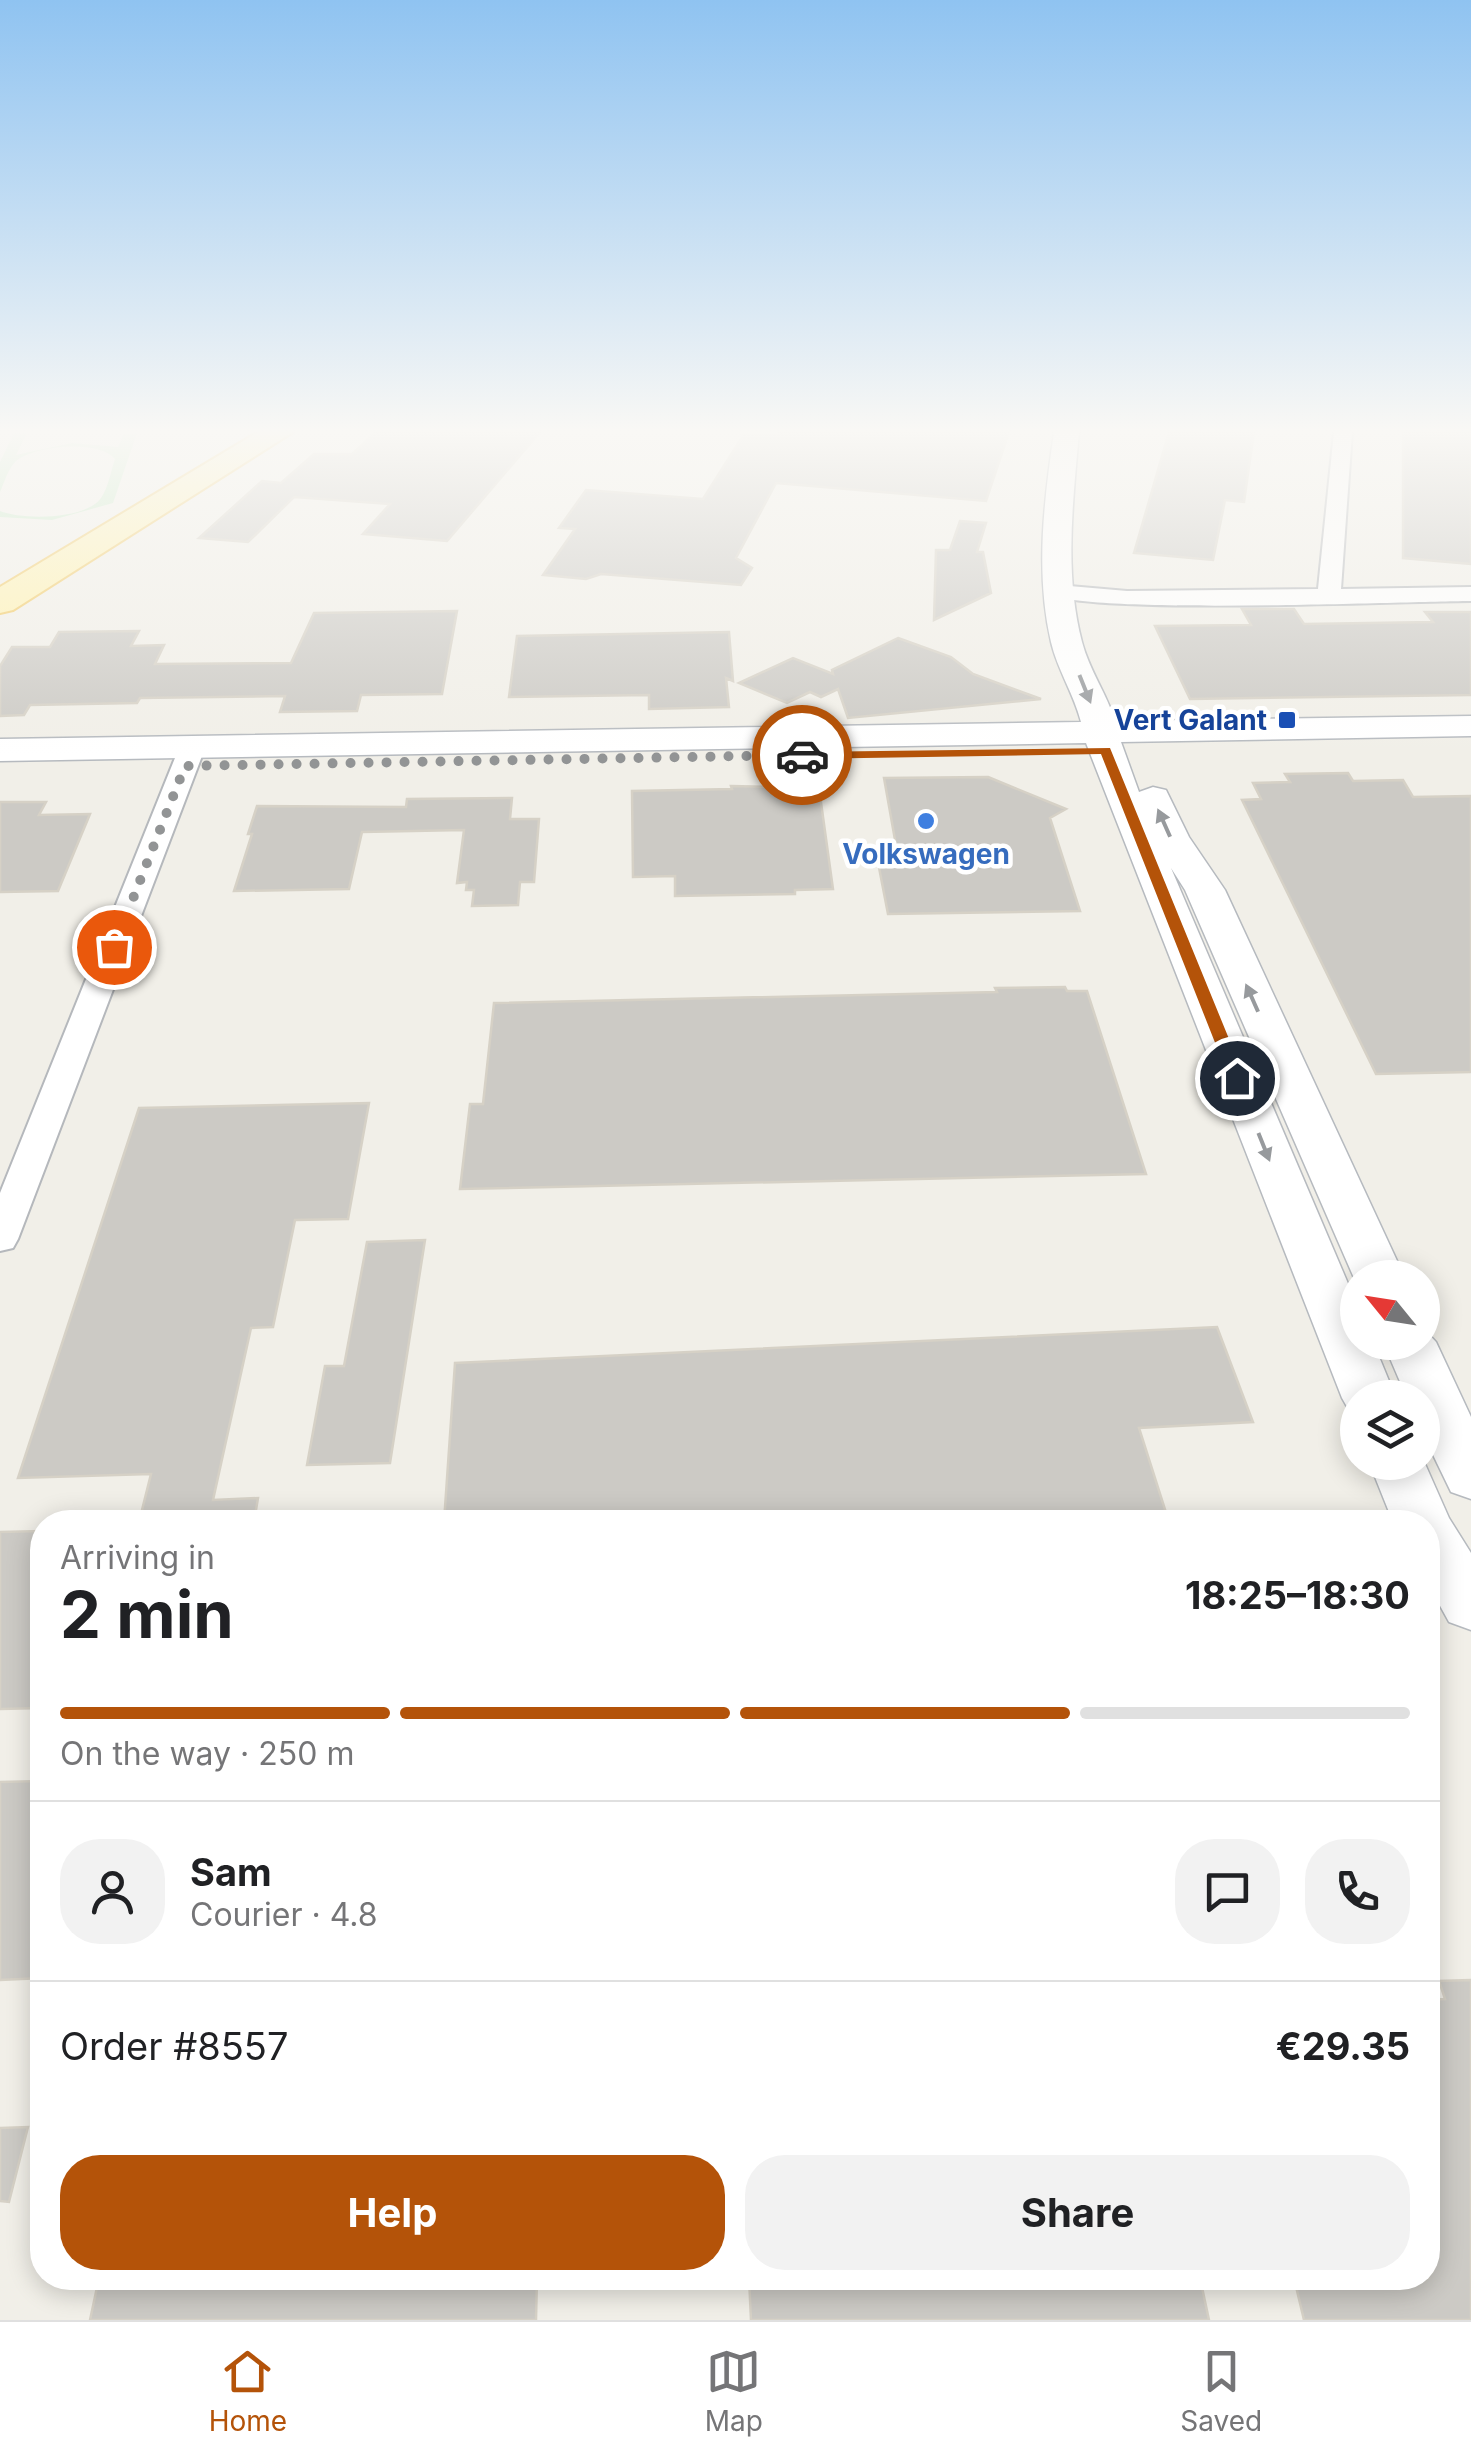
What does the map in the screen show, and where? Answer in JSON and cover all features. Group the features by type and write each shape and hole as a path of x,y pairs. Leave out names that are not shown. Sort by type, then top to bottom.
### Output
{"main road":[{"path":"0,587 77,540"},
{"path":"0,602 101,540"}],"street":[{"path":"1057,540 1072,594 1092,628 1119,742 1362,1380"},
{"path":"1072,594 1075,540"},
{"path":"1328,596 1333,540"},
{"path":"1072,594 1471,594"},
{"path":"1119,742 1471,726"},
{"path":"1119,742 1170,837 1205,890 1372,1260"},
{"path":"0,766 189,757 1119,742 1471,745"},
{"path":"0,750 189,757"},
{"path":"0,1239 189,757"},
{"path":"1417,1360 1471,1478"},
{"path":"1404,1480 1417,1510"},
{"path":"1440,1554 1471,1605"}],"building":[{"path":"567,540 745,540 736,558 752,568 741,585 601,574 586,579 543,575"},
{"path":"953,540 981,540 977,552 983,552 991,593 934,620 936,550 950,550"},
{"path":"1138,540 1217,540 1213,560 1134,553"},
{"path":"1403,540 1471,540 1471,564 1403,558"},
{"path":"1242,609 1294,609 1304,624 1433,622 1425,612 1471,612 1471,695 1190,699 1155,626 1251,625"},
{"path":"457,611 442,694 361,695 357,711 280,712 285,696 140,698 137,703 30,705 24,715 0,716 0,666 12,647 50,647 59,632 139,631 131,646 164,645 155,664 291,663 314,613"},
{"path":"729,632 733,681 726,678 729,707 649,709 649,695 509,697 517,636"},
{"path":"898,638 951,657 973,674 1041,699 848,718 838,689 821,697 810,692 787,703 739,683 793,658 833,674 832,670"},
{"path":"1348,773 1353,781 1403,780 1413,797 1471,796 1471,1072 1376,1074 1242,800 1261,799 1253,783 1290,782 1285,774"},
{"path":"988,777 1066,809 1050,818 1080,911 888,914 876,852 897,851 884,778"},
{"path":"731,786 819,788 833,889 795,890 795,894 675,896 675,876 633,877 632,791 732,789"},
{"path":"512,798 510,819 539,819 534,882 520,882 518,905 472,906 474,890 466,890 467,882 457,883 464,830 362,832 349,889 234,891 257,806 406,807 407,799"},
{"path":"0,802 46,802 39,815 90,814 58,891 0,892"},
{"path":"1065,987 1067,991 1087,991 1146,1174 460,1189 470,1104 483,1104 494,1003 997,992 995,988"},
{"path":"369,1103 348,1219 295,1220 273,1327 251,1328 213,1500 258,1498 256,1510 142,1510 151,1474 18,1478 139,1108"},
{"path":"425,1240 390,1463 307,1465 325,1366 344,1366 367,1242"},
{"path":"1217,1327 1253,1422 1139,1428 1165,1510 445,1510 455,1363"},
{"path":"30,1531 30,1708 0,1709 0,1532"},
{"path":"30,1781 30,1979 0,1980 0,1782"},
{"path":"1471,1980 1471,2320 1304,2320 1297,2290 1440,2290 1440,1999 1445,1999 1440,1981"},
{"path":"28,2127 9,2202 0,2201 0,2128"},
{"path":"96,2290 537,2290 536,2320 90,2320"},
{"path":"750,2290 1203,2290 1209,2320 751,2320"}],"way so far":[{"path":"114,947 185,766 802,755"}],"place":[{"name":"Vert Galant","path":"1287,720"},
{"name":"Volkswagen","path":"926,821"}],"route":[{"path":"802,755 1106,750 1237,1078"}]}
